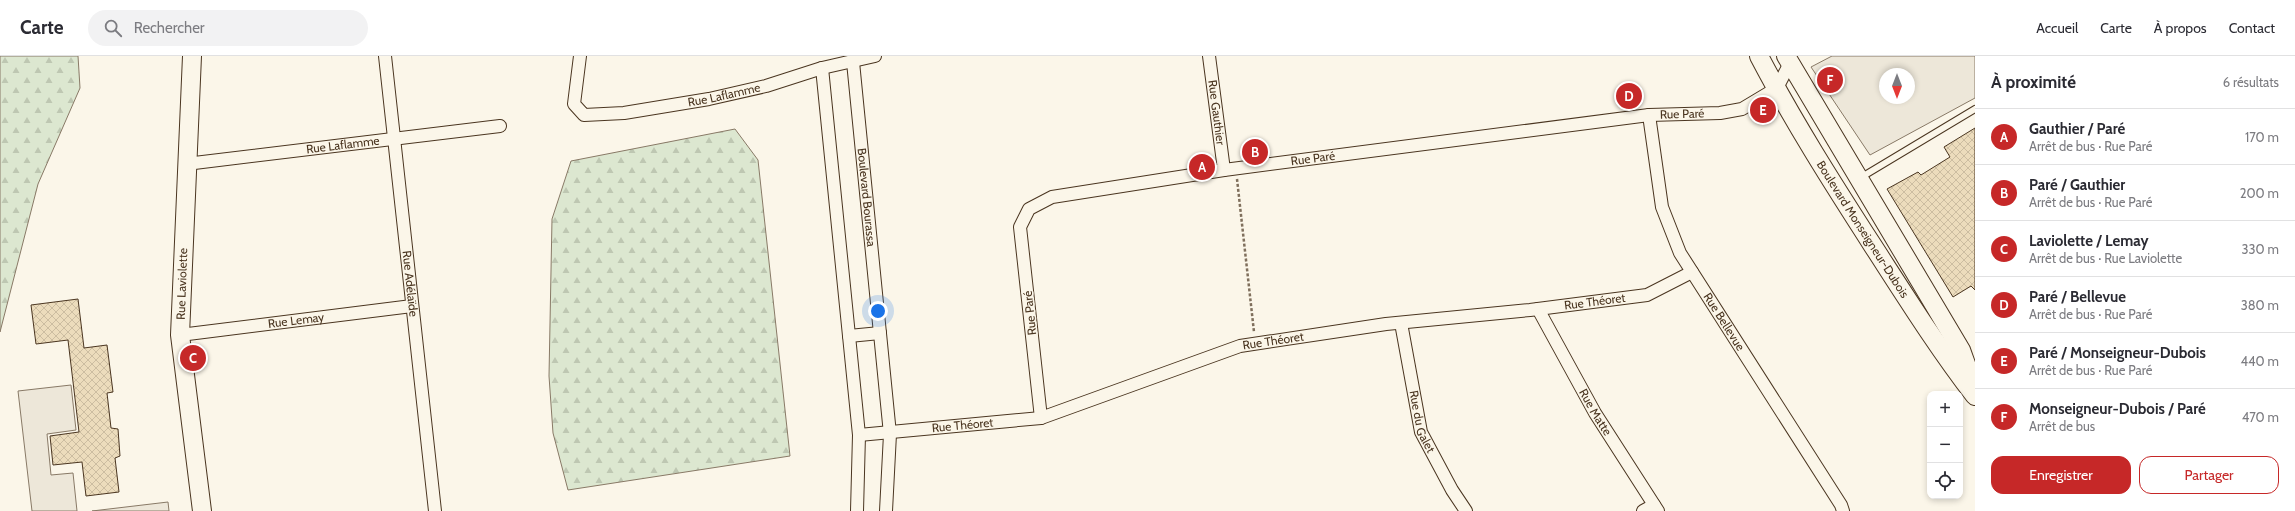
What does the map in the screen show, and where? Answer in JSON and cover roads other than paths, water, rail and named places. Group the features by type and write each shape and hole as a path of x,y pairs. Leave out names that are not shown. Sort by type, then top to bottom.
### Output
{"street":[{"name":"Rue Laviolette","path":"192,56 186,164 180,334 202,511"},
{"name":"Rue Adélaïde","path":"385,56 435,511"},
{"name":"Rue Laflamme","path":"580,56 574,104 584,115 624,113 731,94 766,86 822,68 875,56"},
{"name":"Rue Gauthier","path":"1209,56 1230,169"},
{"name":"Boulevard Monseigneur-Dubois","path":"1759,56 1777,88 1786,108 1847,205 1945,358 1975,396"},
{"name":"Boulevard Monseigneur-Dubois","path":"1790,59 1858,179 1961,350 1975,389"},
{"path":"1777,88 1790,59"},
{"name":"Boulevard Bourassa","path":"853,62 890,432 886,511"},
{"path":"822,68 859,434 857,511"},
{"name":"Rue Paré","path":"1041,418 1020,227 1029,209 1052,197 1230,169 1649,115 1720,113 1742,109 1777,88"},
{"name":"Rue Bellevue","path":"1649,115 1662,207 1680,253 1841,505 1843,511"},
{"name":"Rue Laflamme","path":"186,164 500,126"},
{"name":"Rue Théoret","path":"859,434 1041,418 1240,346 1401,323 1538,309 1647,295 1692,272"},
{"name":"Rue Lemay","path":"180,334 412,306"},
{"name":"Rue Matte","path":"1538,309 1595,413 1656,508"},
{"name":"Rue du Galet","path":"1401,323 1421,432 1452,490 1466,511"},
{"path":"849,336 880,333"},
{"path":"1643,511 1656,508"}],"lane":[{"path":"1858,179 1975,109"}],"place":[{"name":"Monseigneur-Dubois / Paré","path":"1830,80"},
{"name":"Paré / Bellevue","path":"1629,96"},
{"name":"Paré / Monseigneur-Dubois","path":"1763,110"},
{"name":"Paré / Gauthier","path":"1255,152"},
{"name":"Gauthier / Paré","path":"1202,167"},
{"name":"Laviolette / Lemay","path":"193,358"}]}
